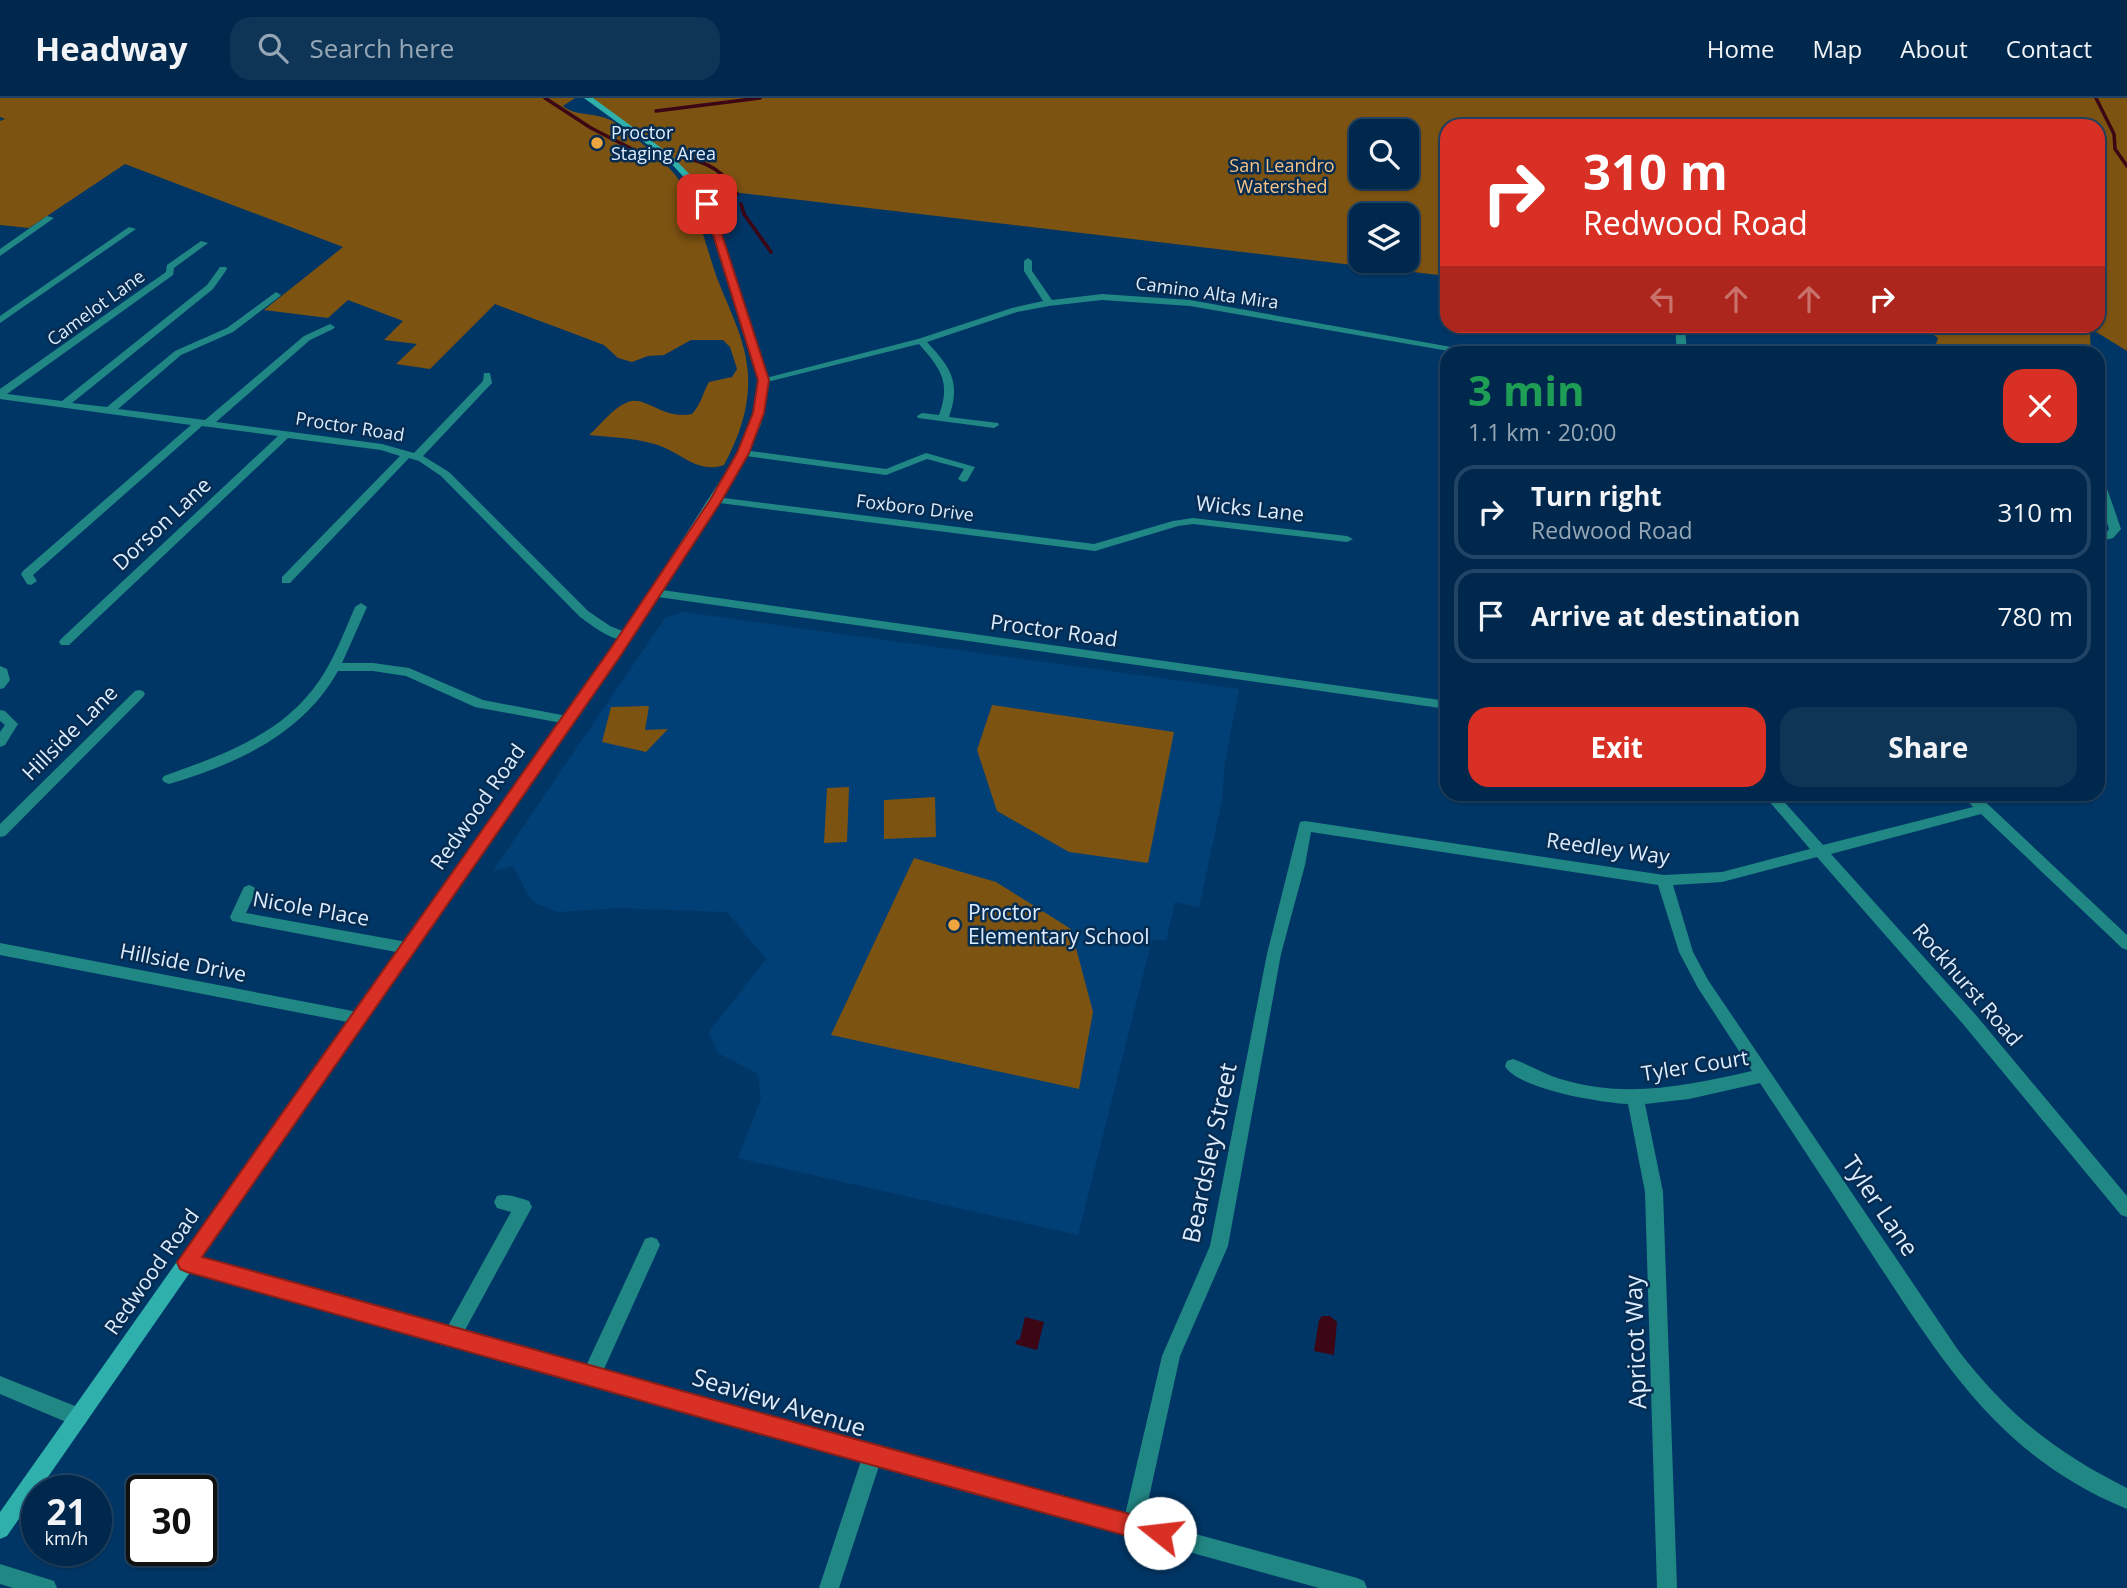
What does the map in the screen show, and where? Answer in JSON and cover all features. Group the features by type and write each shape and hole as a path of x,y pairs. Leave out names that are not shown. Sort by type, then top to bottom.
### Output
{"main road":[{"name":"Redwood Road","path":"0,1529 626,637 716,500 743,453 759,413 763,380 706,201 698,188 671,159 589,98"}],"street":[{"path":"0,253 50,218"},
{"path":"0,320 132,229"},
{"name":"Camelot Lane","path":"0,395 170,273 170,267 204,243"},
{"path":"1028,261 1028,271 1049,303"},
{"path":"63,405 210,287 223,269"},
{"path":"109,411 178,353 230,330 276,295"},
{"name":"Camino Alta Mira","path":"763,380 921,341 1004,313 1049,303 1102,297 1160,299 1440,346"},
{"path":"31,581 27,575 203,423 307,338 330,327"},
{"path":"921,341 939,360 951,381 950,402 943,419"},
{"path":"286,580 488,381 487,375"},
{"name":"Proctor Road","path":"0,395 286,434 412,455 434,466 450,479 584,614 606,629 626,637"},
{"path":"922,416 994,425"},
{"name":"Dorson Lane","path":"65,642 286,434"},
{"path":"743,453 886,471 931,456 970,467 963,479"},
{"path":"2105,498 2115,529 2105,537"},
{"name":"Foxboro Drive","path":"716,500 1095,548 1110,543"},
{"name":"Wicks Lane","path":"1110,543 1193,521 1347,539"},
{"name":"Proctor Road","path":"655,593 1440,704"},
{"path":"169,779 227,759 271,736 309,703 334,667 361,607"},
{"path":"334,667 373,667 409,672 480,704 567,720"},
{"path":"0,670 4,680 0,685"},
{"name":"Hillside Lane","path":"0,832 139,694"},
{"path":"0,714 12,724 0,742"},
{"name":"Rockhurst Road","path":"1775,801 2013,1069 2127,1209"},
{"path":"1975,801 2127,944"},
{"name":"Reedley Way","path":"1305,825 1664,880 1722,877 1983,809"},
{"name":"Beardsley Street","path":"1133,1525 1171,1356 1187,1314 1219,1246 1274,954 1298,865 1305,825"},
{"name":"Tyler Lane","path":"1664,880 1686,952 1703,984 1911,1297 1971,1382 2003,1417 2041,1449 2084,1478 2127,1499"},
{"name":"Nicole Place","path":"249,891 237,917 407,948"},
{"name":"Hillside Drive","path":"0,949 358,1018"},
{"name":"Tyler Court","path":"1513,1066 1537,1079 1573,1090 1635,1097 1665,1096 1764,1075"},
{"name":"Apricot Way","path":"1635,1097 1654,1192 1667,1588"},
{"path":"452,1336 523,1208 503,1202"},
{"path":"592,1374 652,1245"},
{"name":"Seaview Avenue","path":"187,1262 592,1374 872,1456 1357,1588"},
{"path":"0,1385 78,1417"},
{"path":"829,1588 872,1456"},
{"path":"0,1574 47,1588"}],"shaded area":[{"name":"Proctor Elementary School","path":"683,612 1239,689 1225,762 1222,800 1199,907 1175,902 1166,941 1152,939 1078,1235 738,1158 761,1099 758,1074 718,1053 709,1032 766,959 727,912 619,908 558,912 537,904 530,898 513,866 493,871 665,618"},
{"path":"1322,1316 1330,1316 1337,1322 1334,1355 1314,1351"},
{"path":"1025,1317 1044,1322 1037,1350 1015,1344 1020,1339"}],"green space":[{"path":"0,98 575,98 563,106 574,112 608,119 622,127 666,165 685,189 692,203 747,361 745,410 739,433 724,465 705,467 654,444 589,435 612,412 628,402 641,402 672,414 692,414 709,382 732,377 737,369 730,347 723,340 691,340 664,355 648,356 632,362 618,358 604,345 495,304 430,369 396,364 417,344 384,340 403,321 348,300 328,318 264,310 343,247 125,164 29,228 0,225 0,121 5,119 0,117"},
{"name":"San Leandro Watershed","path":"588,98 2127,98 2127,351 2098,333 2105,333 2105,119 1440,119 1440,275 1419,273 1419,203 1349,203 1349,264 698,188 671,159"},
{"name":"San Leandro Watershed","path":"1931,333 2091,333 2091,346 1935,346 1938,338"},
{"path":"992,705 1174,732 1148,863 1069,852 997,811 977,750"},
{"path":"649,706 645,730 668,729 646,752 602,742 611,707"},
{"path":"849,787 847,842 824,843 827,788"},
{"path":"935,797 936,837 884,839 884,800"},
{"path":"914,858 996,882 1071,929 1093,1012 1079,1089 831,1035"}],"waterway":[{"path":"545,98 591,128 640,153"},
{"path":"656,111 760,98"},
{"path":"2096,98 2114,134 2115,149 2127,166"},
{"path":"684,158 715,169 737,194"},
{"path":"741,204 744,214 771,252"}],"place":[{"name":"Proctor Staging Area","path":"597,143"},
{"name":"Proctor Elementary School","path":"954,925"}],"route":[{"path":"707,204 763,380 759,413 753,433 716,500 642,614 187,1262 641,1388 872,1456 1160,1533"}]}
